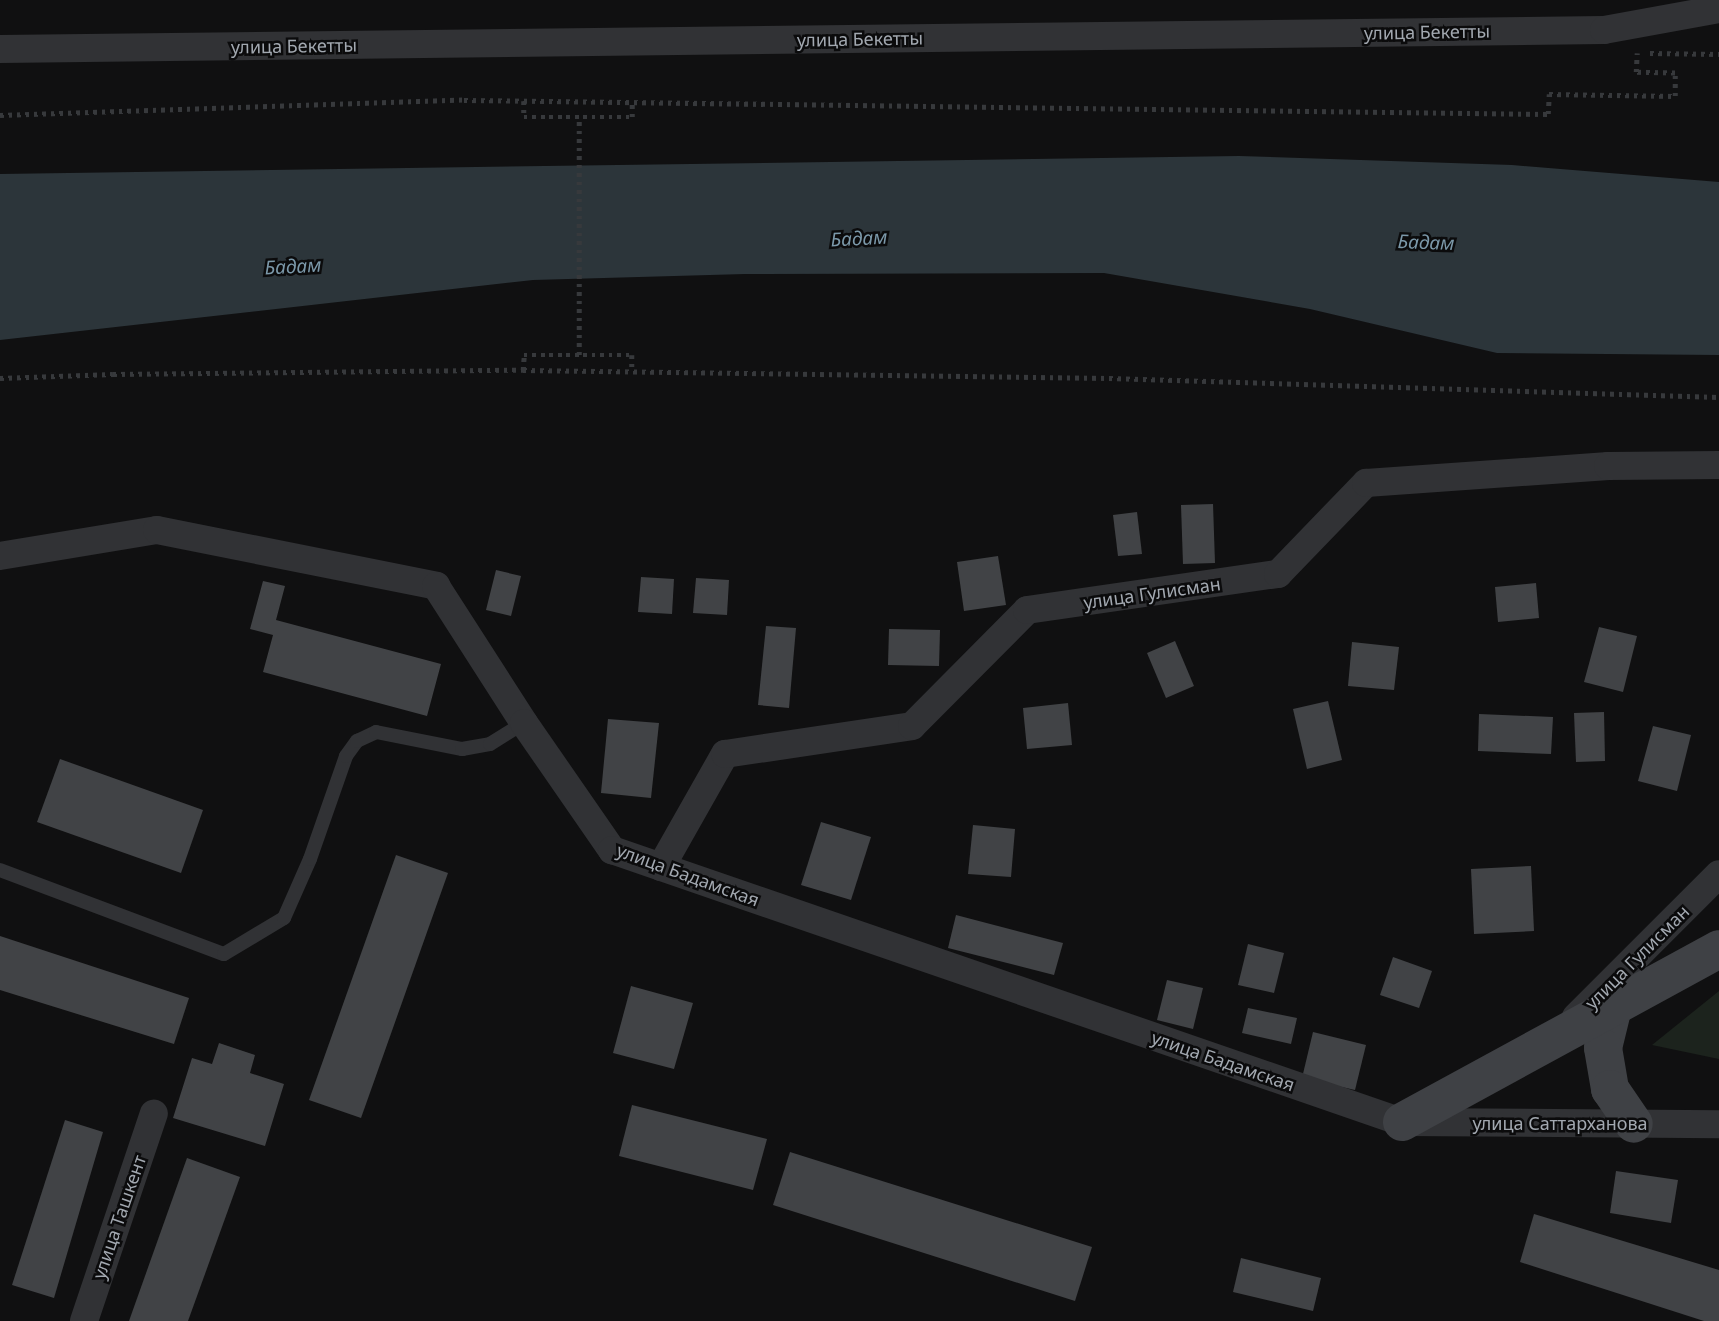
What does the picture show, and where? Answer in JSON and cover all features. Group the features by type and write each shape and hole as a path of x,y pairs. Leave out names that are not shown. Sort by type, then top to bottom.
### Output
{"street":[{"name":"улица Бекетты","path":"0,49 1604,30 1719,9"},
{"name":"улица Гулисман","path":"661,867 725,754 912,726 1027,610 1279,575 1366,483 1608,466 1719,465"},
{"name":"улица Бадамская","path":"0,556 157,530 436,586 524,723 612,850 1402,1122"},
{"name":"улица Гулисман","path":"1554,1039 1719,874"},
{"path":"1402,1122 1719,949"},
{"path":"1614,1007 1603,1048 1610,1089 1634,1124"},
{"name":"улица Ташкент","path":"84,1321 154,1113"},
{"name":"улица Саттарханова","path":"1402,1122 1719,1124"}],"lane":[{"path":"0,870 225,954 284,918 310,859 346,757 357,741 376,732 462,749 490,744 524,723"}],"path":[{"path":"0,115 464,100 1548,114 1549,94 1675,96 1675,72 1636,72 1637,53"},
{"path":"1651,53 1719,54"},
{"path":"524,101 524,117 632,117 632,102"},
{"path":"579,117 579,355"},
{"path":"523,370 524,355 632,355 632,371"},
{"path":"0,378 114,374 632,371 1109,378 1719,397"}],"shaded area":[{"path":"1719,991 1719,1059 1652,1045"}],"water":[{"name":"Бадам","path":"1239,156 1512,165 1719,182 1719,355 1497,353 1310,309 1104,273 745,274 533,280 0,340 0,174"}],"building":[{"path":"1213,504 1215,563 1183,564 1181,505"},
{"path":"1137,512 1142,554 1118,556 1113,515"},
{"path":"998,556 1006,605 964,611 957,562"},
{"path":"496,570 521,576 511,616 486,610"},
{"path":"641,577 674,579 672,614 638,612"},
{"path":"696,578 729,580 727,615 693,613"},
{"path":"263,581 285,586 276,620 441,664 427,716 263,672 273,635 250,629"},
{"path":"1536,583 1539,618 1498,622 1495,587"},
{"path":"766,626 796,628 789,708 758,705"},
{"path":"1599,627 1637,636 1623,692 1584,682"},
{"path":"889,629 940,630 939,666 888,665"},
{"path":"1175,641 1194,686 1166,698 1147,653"},
{"path":"1352,642 1399,647 1394,690 1348,686"},
{"path":"1328,701 1342,760 1307,769 1293,709"},
{"path":"1068,703 1072,745 1027,749 1023,708"},
{"path":"1604,712 1605,761 1576,762 1574,713"},
{"path":"1479,714 1553,717 1551,754 1478,751"},
{"path":"608,719 659,723 651,798 601,793"},
{"path":"1653,726 1691,735 1677,791 1638,781"},
{"path":"60,759 203,810 181,873 37,822"},
{"path":"821,822 871,837 851,900 801,885"},
{"path":"973,825 1015,829 1011,877 968,874"},
{"path":"396,855 448,873 361,1118 309,1100"},
{"path":"1531,866 1534,931 1474,934 1471,869"},
{"path":"956,915 1063,943 1054,975 948,948"},
{"path":"0,936 189,998 174,1044 0,990"},
{"path":"1248,944 1284,953 1274,993 1238,985"},
{"path":"1393,957 1432,971 1419,1008 1380,995"},
{"path":"1167,980 1203,988 1193,1029 1157,1020"},
{"path":"631,986 693,1003 674,1069 613,1053"},
{"path":"1248,1008 1297,1018 1291,1044 1242,1033"},
{"path":"1313,1032 1366,1045 1355,1090 1302,1078"},
{"path":"219,1043 255,1055 250,1073 284,1084 265,1146 173,1118 192,1058 212,1064"},
{"path":"632,1105 767,1139 753,1190 619,1156"},
{"path":"65,1120 103,1132 54,1298 12,1285"},
{"path":"790,1152 1092,1247 1075,1301 773,1205"},
{"path":"187,1158 240,1177 188,1321 129,1321"},
{"path":"1616,1171 1678,1180 1671,1223 1610,1213"},
{"path":"1534,1214 1719,1270 1719,1321 1704,1321 1520,1262"},
{"path":"1241,1258 1321,1278 1313,1311 1233,1292"}]}
